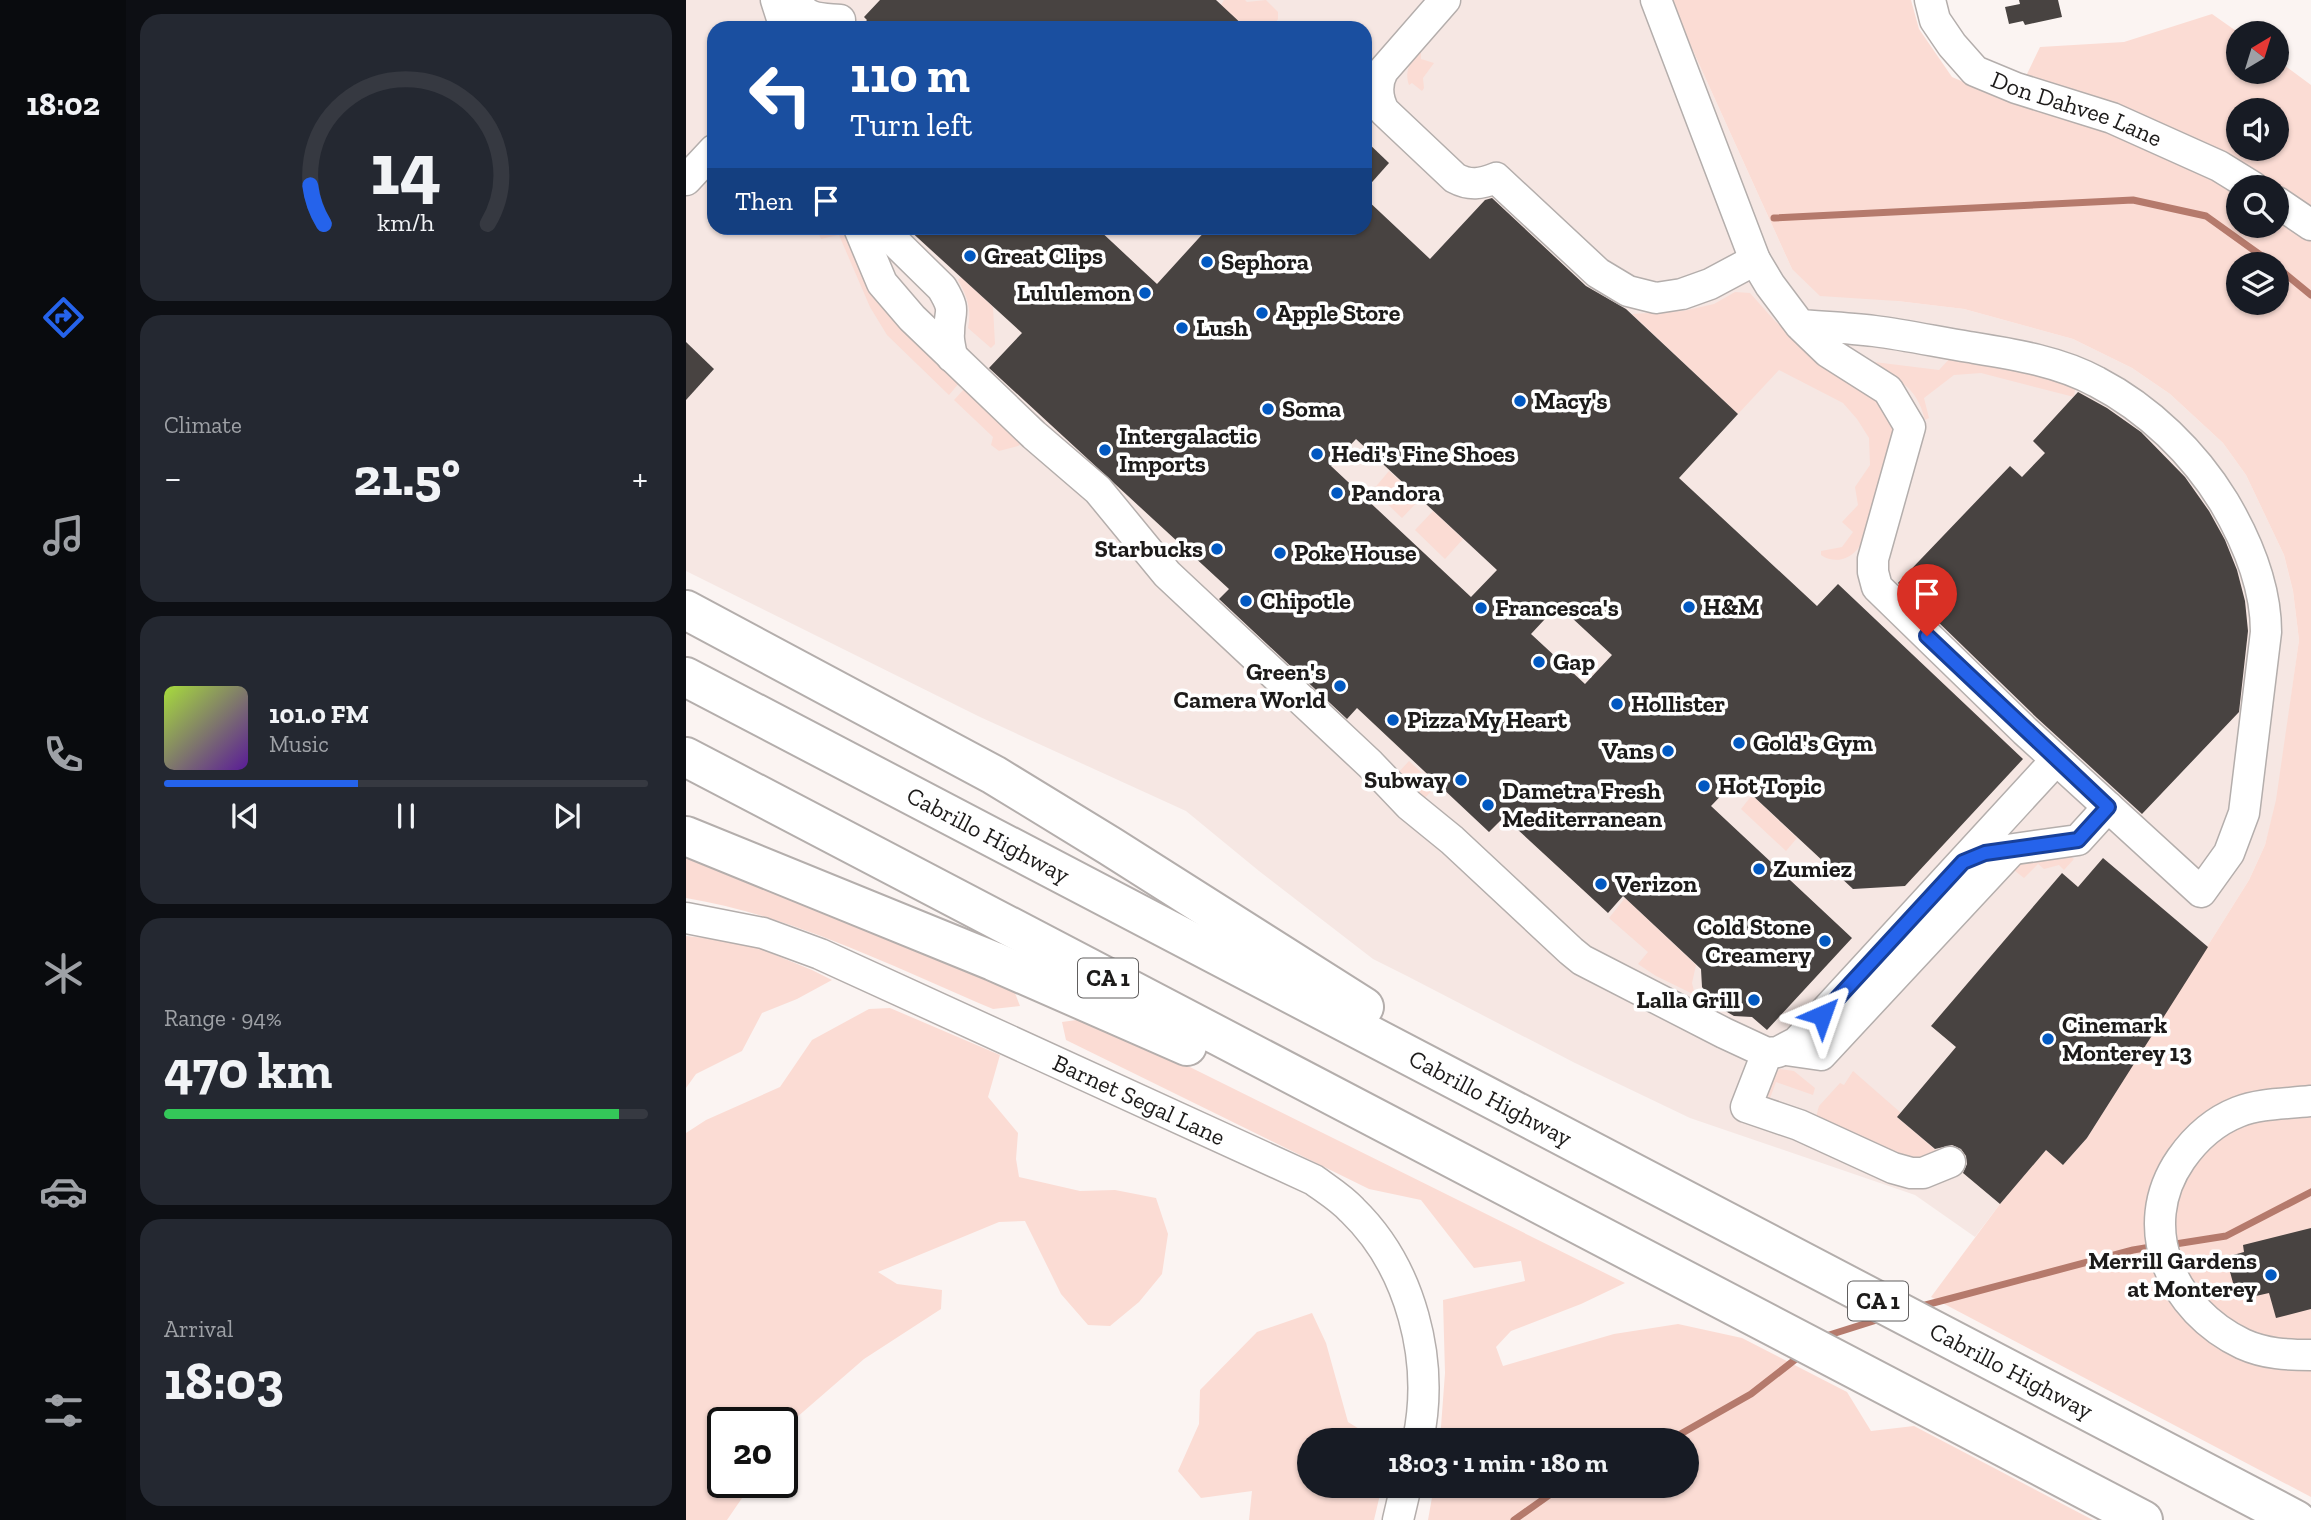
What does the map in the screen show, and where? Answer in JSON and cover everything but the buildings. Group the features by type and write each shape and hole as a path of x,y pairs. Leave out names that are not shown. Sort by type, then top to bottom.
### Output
{"highway":[{"path":"686,610 936,742 1045,805 1387,1021 1459,1082"},
{"name":"Cabrillo Highway","path":"686,677 2296,1520"},
{"name":"CA 1","path":"686,757 2143,1520"},
{"path":"686,836 1039,981 1531,1199"}],"street":[{"path":"776,0 783,21"},
{"path":"793,0 813,18 844,16"},
{"path":"1445,0 1383,71 1378,83 1378,96 1384,111 1455,178 1473,184 1496,178 1598,273 1628,291 1656,298 1682,294 1710,284 1755,260"},
{"path":"1656,0 1755,260 1800,325 1828,352 1888,390 1910,427 1873,559 1872,572 1877,587 2056,760 2201,892 2224,862 2237,836 2244,813 2264,654 2266,617 2257,571 2246,544 2216,489 2199,465 2162,428 2098,382 2075,372 2000,352 1873,331 1800,325"},
{"name":"Don Dahvee Lane","path":"1930,0 1935,19 1952,45 1975,71 2016,88 2112,118 2234,175"},
{"path":"686,180 707,158"},
{"path":"2289,210 2311,225"},
{"path":"862,235 888,291 952,357 1034,435 1098,490 1167,574 1370,764 1409,805 1452,840 1576,956 1724,1033 1777,1051 1821,1055 2011,851"},
{"path":"887,235 942,288 952,308 948,332 952,357"},
{"path":"1950,1161 1923,1173 1911,1173 1893,1168 1799,1125 1746,1107 1777,1051 1805,1032 2056,760"},
{"path":"1963,862 1985,853 2078,840 2108,807"},
{"name":"Barnet Segal Lane","path":"686,918 762,933 820,954 1314,1180 1352,1209 1395,1266 1406,1291 1421,1350 1420,1428"},
{"path":"2311,1101 2249,1108 2235,1113 2208,1130 2176,1166 2165,1191 2160,1219 2160,1237 2169,1270 2178,1288 2201,1314 2245,1345 2279,1354 2311,1354"},
{"path":"1398,1520 1403,1498"}],"shaded area":[{"path":"686,0 1670,0 1792,269 1897,301 1964,309 2073,339 2132,368 2170,394 2223,443 2246,475 2284,555 2293,591 2299,640 2277,800 2265,845 2249,880 2087,1138 2063,1165 2046,1151 1975,1237 1915,1195 1690,1118 1575,1063 1373,959 1186,811 980,717 686,571"},
{"path":"1224,0 1266,0 1278,12 1278,19 1238,21 1221,5"},
{"path":"1670,0 1911,0 1919,29 1952,77 2013,103 2040,47 2124,42 2212,14 2226,24 2226,84 2289,84 2289,69 2311,85 2311,1497 1931,1297 2000,1204 2046,1150 2063,1165 2087,1138 2249,880 2265,845 2276,800 2299,640 2293,591 2284,555 2246,475 2223,443 2170,394 2132,368 2073,339 1964,309 1820,296 1792,269"},
{"path":"1421,50 1421,59 1434,63 1423,78 1422,91 1412,83 1409,85 1407,74 1411,62"},
{"path":"819,235 839,235 821,239"},
{"path":"839,235 849,235 959,383 949,395 887,335 870,307"},
{"path":"961,277 993,307 995,344 991,348 968,328 969,309 958,280"},
{"path":"1735,292 1750,293 1774,320 1839,377 1889,403 1899,423 1866,533 1859,547 1846,558 1826,558 1821,555 1821,551 1842,547 1853,532 1842,522 1858,505 1855,487 1870,465 1869,438 1843,403 1779,370 1738,414 1632,314 1683,311 1714,304"},
{"path":"1952,356 2030,371 2076,384 2074,397 1981,373 1954,375 1924,398 1929,418 1925,420 1911,390 1866,364 1866,361 1939,370"},
{"path":"965,388 1021,444 999,451 991,445 993,437 954,400"},
{"path":"1389,471 1420,499 1402,518 1373,490"},
{"path":"1433,511 1463,539 1445,559 1415,530"},
{"path":"1409,761 1436,786 1423,800 1397,774"},
{"path":"1752,795 1797,838 1786,851 1741,809"},
{"path":"2065,853 2074,859 2064,870 2059,865 2044,869 2038,864 2024,878 2010,867 2014,862"},
{"path":"686,857 1013,988 1020,1006 993,1009 804,930 726,906 686,898"},
{"path":"1625,898 1696,965 1692,983 1695,995 1638,964 1648,952 1609,918"},
{"path":"686,936 744,942 832,980 797,999 762,1013 742,1051 696,1074 686,1088"},
{"path":"890,1008 1000,1055 988,1097 1018,1133 1016,1159 1019,1177 1080,1191 1115,1190 1156,1198 1168,1234 1162,1274 1139,1302 1110,1326 1088,1325 1061,1294 1025,1221 999,1222 878,1272 897,1284 942,1290 941,1309 864,1359 798,1416 798,1407 707,1407 707,1498 742,1498 727,1520 686,1520 686,1133 706,1120 780,1087 812,1040 869,1009"},
{"path":"1091,1018 1625,1283 1581,1304 1511,1331 1496,1347 1503,1366 1614,1334 1678,1324 1742,1338 1847,1392 1871,1431 1914,1426 2093,1520 1428,1520 1432,1498 1699,1498 1699,1428 1441,1428 1445,1373 1443,1300 1525,1281 1521,1261 1474,1268 1421,1200 1369,1189 1066,1040 1062,1022"},
{"path":"1780,1069 1794,1071 1815,1088 1813,1095 1776,1082 1769,1101 1770,1084"},
{"path":"1853,1071 1901,1113 1898,1118 1939,1153 1926,1159 1904,1160 1816,1117 1819,1106 1840,1083 1844,1085"},
{"path":"1312,1313 1326,1343 1348,1422 1358,1428 1297,1428 1297,1498 1379,1498 1374,1520 1249,1520 1252,1491 1201,1498 1178,1471 1199,1424 1200,1390 1257,1332"}],"waterway":[{"path":"1774,218 2133,200 2206,216 2256,252"},
{"path":"2289,277 2311,295"},
{"path":"2169,1245 2226,1236 2311,1192"},
{"path":"1918,1307 2157,1246"},
{"path":"1822,1339 1883,1318"},
{"path":"1691,1428 1751,1394 1801,1355"},
{"path":"1514,1520 1545,1498"}],"place":[{"name":"Great Clips","path":"970,256"},
{"name":"Sephora","path":"1207,262"},
{"name":"Lululemon","path":"1145,293"},
{"name":"Apple Store","path":"1262,313"},
{"name":"Lush","path":"1182,328"},
{"name":"Macy's","path":"1520,401"},
{"name":"Soma","path":"1268,409"},
{"name":"Intergalactic Imports","path":"1105,450"},
{"name":"Hedi's Fine Shoes","path":"1317,454"},
{"name":"Pandora","path":"1337,493"},
{"name":"Starbucks","path":"1217,549"},
{"name":"Poke House","path":"1280,553"},
{"name":"Chipotle","path":"1246,601"},
{"name":"H&M","path":"1689,607"},
{"name":"Francesca's","path":"1481,608"},
{"name":"Gap","path":"1539,662"},
{"name":"Green's Camera World","path":"1340,686"},
{"name":"Hollister","path":"1617,704"},
{"name":"Pizza My Heart","path":"1393,720"},
{"name":"Gold's Gym","path":"1739,743"},
{"name":"Vans","path":"1668,751"},
{"name":"Subway","path":"1461,780"},
{"name":"Hot Topic","path":"1704,786"},
{"name":"Dametra Fresh Mediterranean","path":"1488,805"},
{"name":"Zumiez","path":"1759,869"},
{"name":"Verizon","path":"1601,884"},
{"name":"Cold Stone Creamery","path":"1825,941"},
{"name":"Lalla Grill","path":"1754,1000"},
{"name":"Cinemark Monterey 13","path":"2048,1039"},
{"name":"Merrill Gardens at Monterey","path":"2271,1275"}],"route":[{"path":"1822,1015 1963,862 1985,853 2078,840 2108,807 1927,636"}]}
